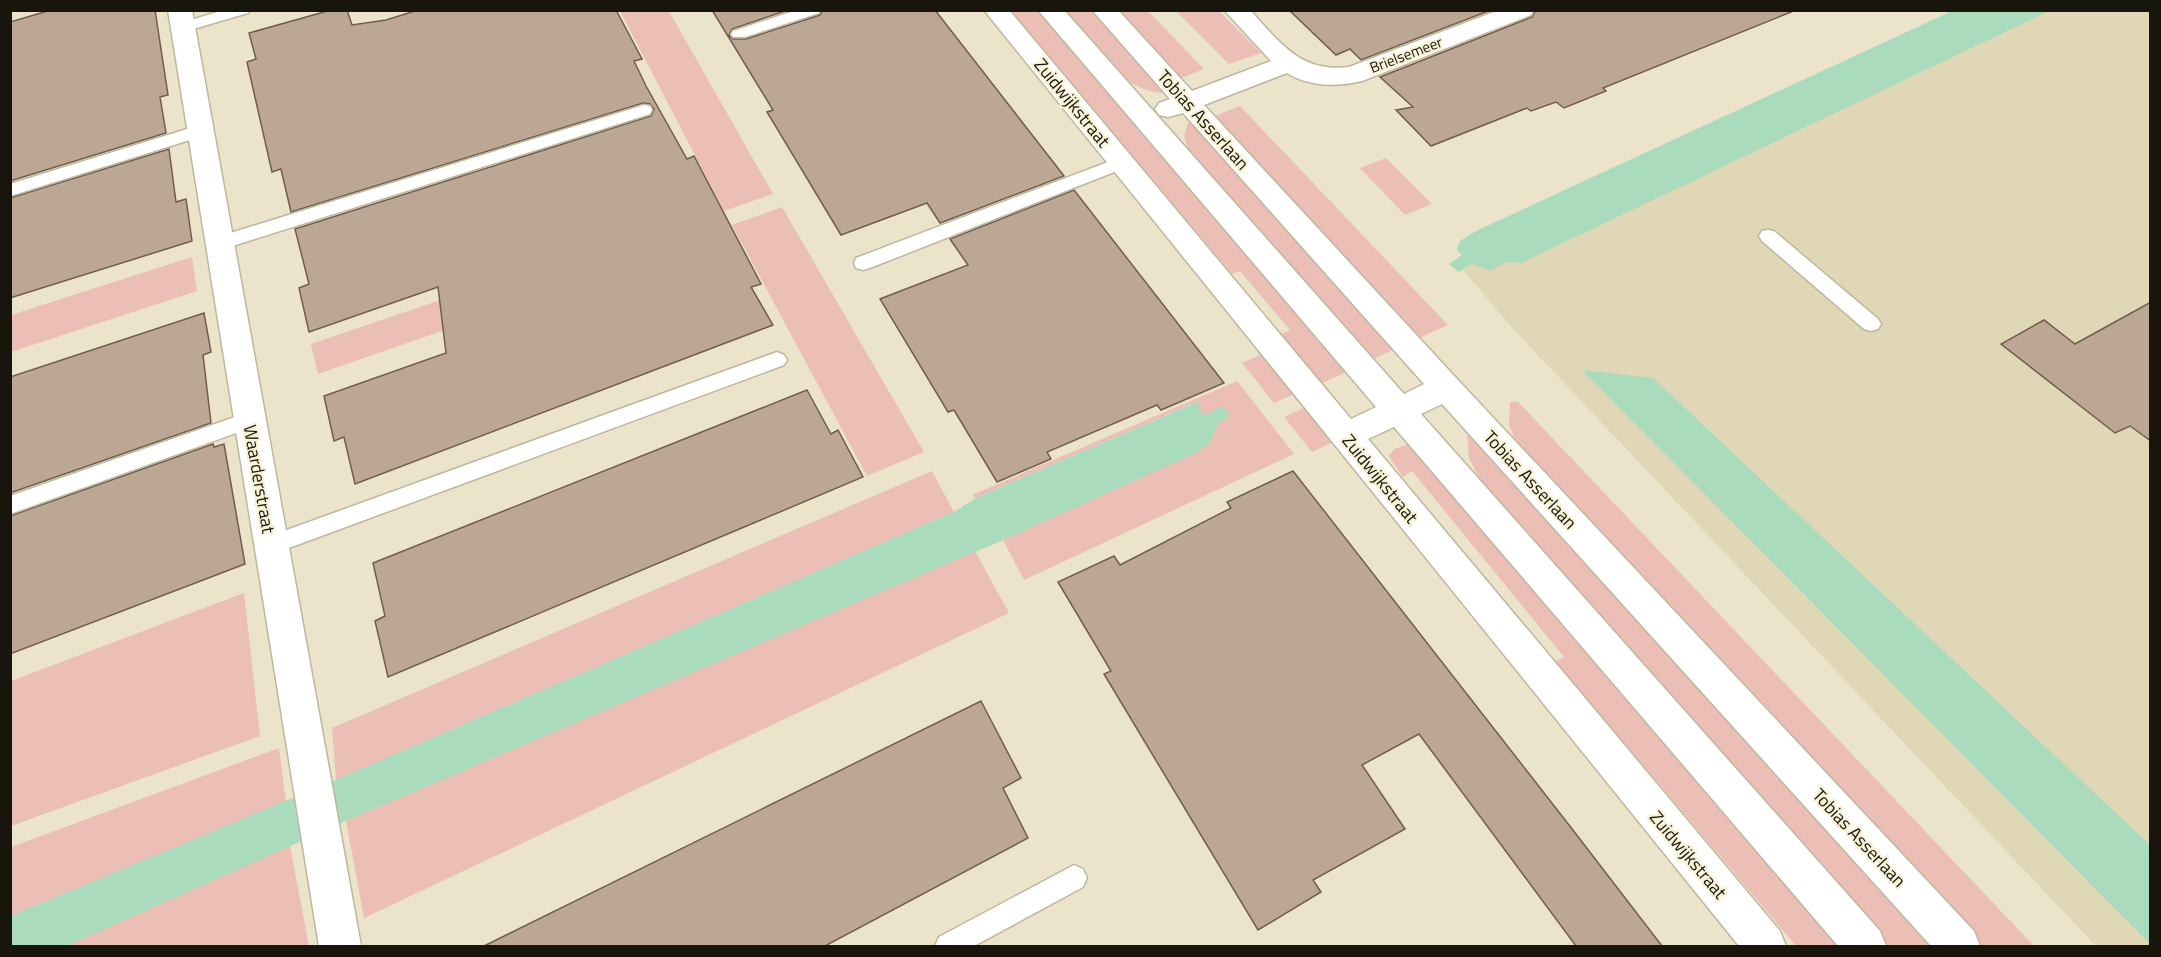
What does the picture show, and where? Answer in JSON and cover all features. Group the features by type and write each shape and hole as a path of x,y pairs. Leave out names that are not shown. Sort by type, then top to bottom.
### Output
{"street":[{"name":"Zuidwijkstraat","path":"996,10 1765,946"},
{"path":"1050,10 1865,946"},
{"name":"Tobias Asserlaan","path":"1104,10 1446,388 1959,946"},
{"path":"1143,118 1288,64 1236,10"},
{"name":"Brielsemeer","path":"1288,64 1319,78 1335,79 1353,75 1522,10"},
{"name":"Waarderstraat","path":"182,19 270,546 338,934"},
{"path":"1345,436 1397,409 1446,388"}],"lane":[{"path":"182,19 243,10"},
{"path":"740,33 814,10"},
{"path":"220,243 644,110"},
{"path":"10,190 200,131"},
{"path":"863,263 1121,163"},
{"path":"1768,236 1871,324"},
{"path":"270,546 777,360"},
{"path":"10,505 249,420"},
{"path":"948,946 1074,878"}],"shaded area":[{"path":"620,11 669,11 773,194 724,211"},
{"path":"1010,11 1041,11 1351,370 1322,383 1281,334 1290,330 1240,271 1232,274"},
{"path":"1063,11 1093,11 1165,91 1161,93 1146,90 1119,73 1106,62"},
{"path":"1116,11 1148,11 1204,69 1179,79"},
{"path":"1176,11 1219,11 1261,53 1229,64"},
{"path":"1952,11 2049,11 1521,263 1505,262 1491,271 1472,264 1459,272 1449,264 1462,255 1457,250 1460,241 1476,231"},
{"path":"1995,11 2150,11 2150,946 2096,946 1514,330 1458,264"},
{"path":"1240,106 1448,325 1419,338 1410,332 1214,116"},
{"path":"1192,122 1397,348 1371,360 1190,156 1184,136 1188,123"},
{"path":"1386,158 1432,204 1405,215 1360,168"},
{"path":"782,207 924,452 867,476 732,225"},
{"path":"192,257 197,291 11,352 11,315"},
{"path":"564,258 574,285 318,374 311,344"},
{"path":"1262,354 1294,394 1274,403 1242,363"},
{"path":"1582,370 1653,378 2150,845 2150,944"},
{"path":"1237,381 1294,454 1024,580 1003,540 1194,454 1210,443 1218,424 1229,416 1204,416 1196,402 976,498 972,495"},
{"path":"1197,402 1204,416 1222,406 1230,415 1218,424 1210,443 1194,454 1003,540 346,821 67,946 11,946 11,916 336,780 954,512 976,498"},
{"path":"1510,402 1518,402 2034,946 1979,946 1520,451 1509,425"},
{"path":"1304,408 1333,442 1312,452 1284,417"},
{"path":"1472,433 1938,946 1889,946 1485,489 1469,458 1467,435"},
{"path":"1410,444 1840,946 1796,946 1555,661 1564,657 1412,471 1403,477 1389,456 1394,449"},
{"path":"932,471 954,512 336,780 332,728"},
{"path":"975,551 1009,613 364,918 346,821"},
{"path":"244,593 260,736 11,826 11,681"},
{"path":"279,748 286,802 11,916 11,847"},
{"path":"290,846 309,946 67,946"}],"building":[{"path":"51,10 155,10 168,95 160,97 166,133 10,181 10,22"},
{"path":"331,10 347,10 352,25 386,20 418,10 616,10 642,59 634,61 646,86 687,159 694,156 761,284 751,287 773,325 355,484 344,437 334,441 324,396 446,353 438,287 309,332 299,288 309,284 295,229 651,116 654,109 650,104 643,103 291,212 281,169 272,172 247,62 256,59 249,33"},
{"path":"712,10 788,10 732,29 729,35 733,39 746,39 820,15 823,10 935,10 1064,176 940,223 927,203 841,235 767,112 773,110"},
{"path":"1289,10 1491,10 1361,60 1350,49 1336,55"},
{"path":"1536,10 1790,10 1791,12 1603,88 1606,91 1564,108 1556,102 1531,111 1527,108 1431,146 1396,110 1413,107 1380,77 1532,17"},
{"path":"169,149 176,202 186,199 192,241 10,298 10,198"},
{"path":"1074,190 1224,383 1161,410 1157,405 1047,452 1051,459 997,482 954,410 948,412 880,299 968,265 950,239"},
{"path":"2151,302 2151,441 2130,426 2115,433 2001,344 2044,320 2075,344"},
{"path":"204,313 211,352 203,355 211,423 10,493 10,377"},
{"path":"807,390 831,434 838,430 863,477 388,677 375,621 385,616 373,563"},
{"path":"213,444 214,447 224,444 245,564 10,654 10,516"},
{"path":"1293,471 1662,946 1576,946 1419,734 1362,765 1405,829 1313,880 1321,892 1258,930 1104,674 1111,671 1058,582 1114,556 1120,565 1231,508 1227,502"},
{"path":"981,701 1021,778 1003,788 1028,838 825,946 484,946"}]}
